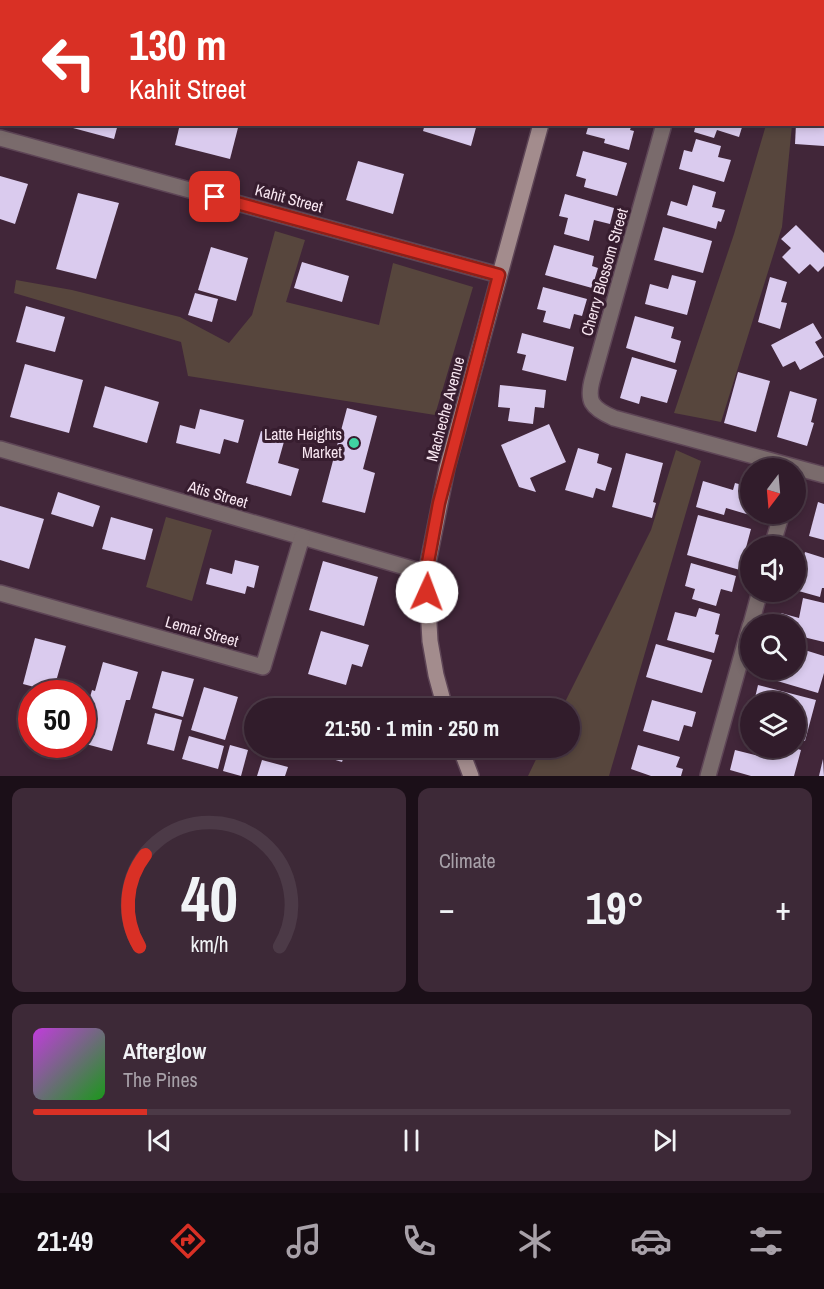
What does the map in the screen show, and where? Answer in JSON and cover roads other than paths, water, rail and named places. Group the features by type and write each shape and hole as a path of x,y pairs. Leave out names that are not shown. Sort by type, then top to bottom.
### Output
{"main road":[{"name":"Macheche Avenue","path":"442,698 430,641 426,573 447,468 540,126"},
{"path":"464,758 471,776"}],"street":[{"name":"Cherry Blossom Street","path":"663,126 590,388 590,400 600,412 614,418 761,458"},
{"name":"Kahit Street","path":"0,138 499,275"},
{"name":"Atis Street","path":"0,449 426,573"},
{"path":"806,470 824,475"},
{"name":"Lemai Street","path":"0,593 263,667 302,537"},
{"path":"708,776 740,661"}],"place":[{"name":"Latte Heights Market","path":"354,443"}]}
